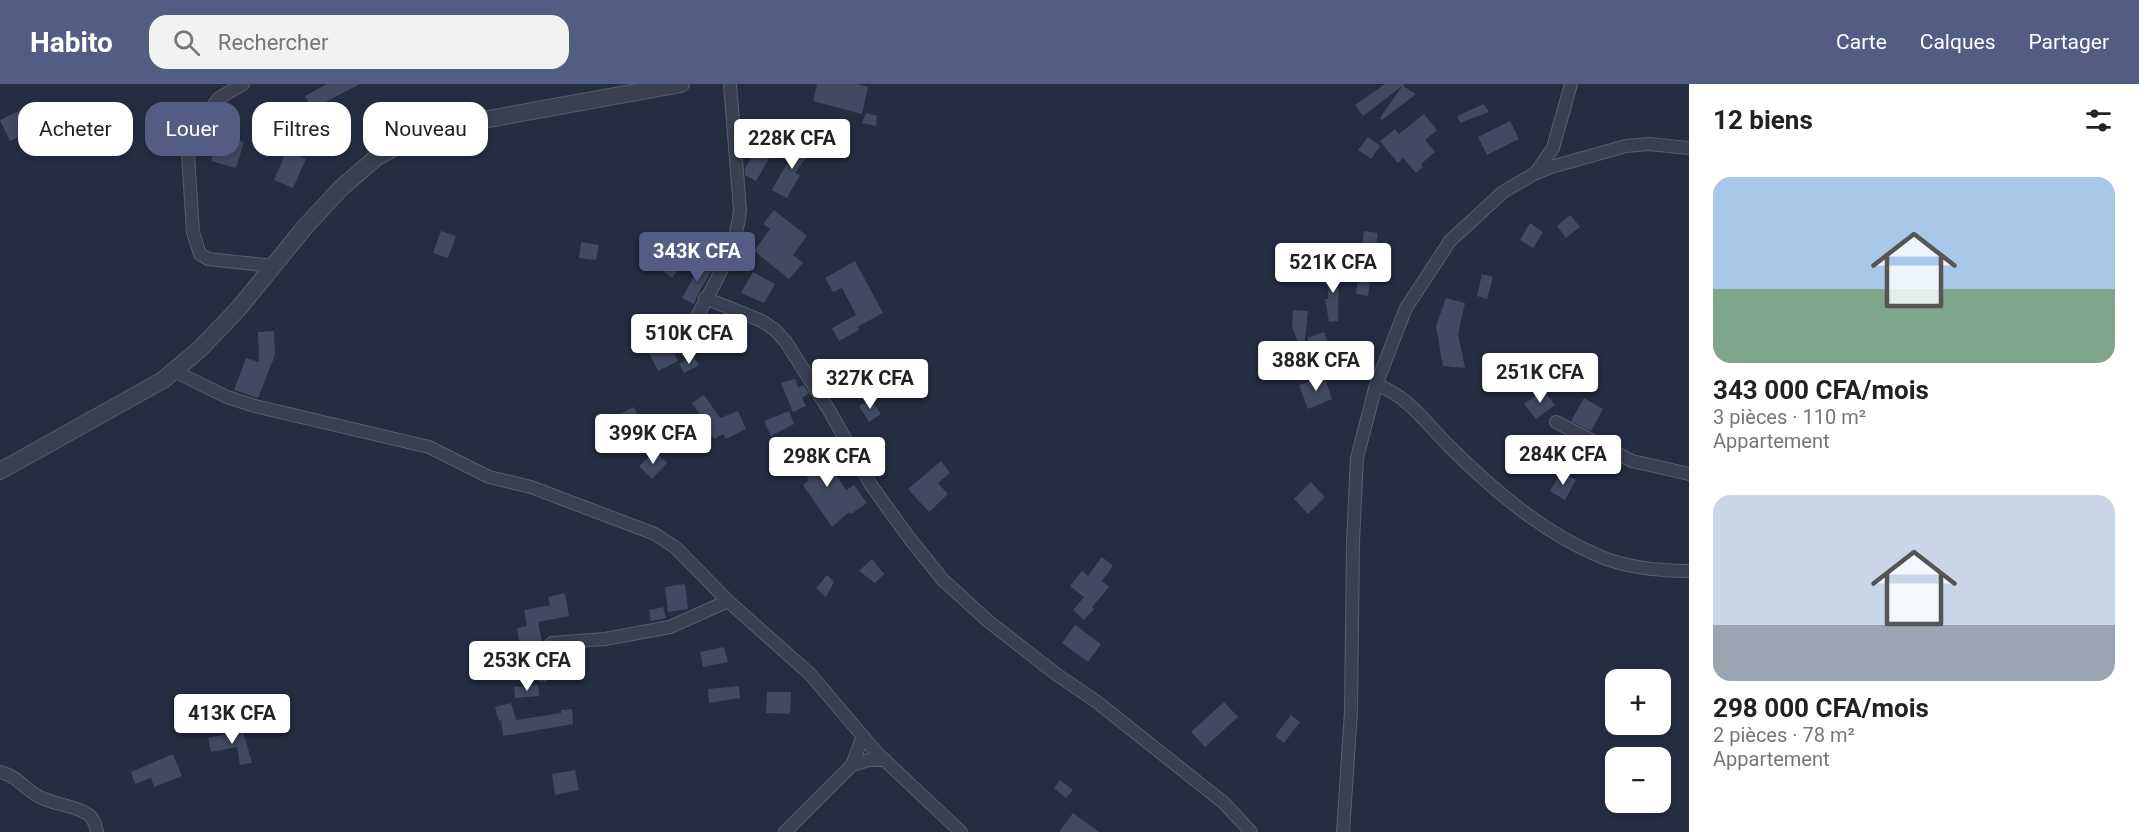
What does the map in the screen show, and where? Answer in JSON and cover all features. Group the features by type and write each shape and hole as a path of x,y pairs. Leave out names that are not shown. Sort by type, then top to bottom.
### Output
{"street":[{"path":"243,84 219,99 195,133 188,154 193,232 200,254 208,259 274,266"},
{"path":"0,471 163,380 200,349 239,308 305,227 342,188 377,158 412,138 450,126 681,84"},
{"path":"684,341 727,256 739,226 740,210 730,84"},
{"path":"1534,174 1545,162 1553,148 1571,84"},
{"path":"1343,832 1351,712 1353,542 1358,458 1376,385 1406,308 1450,241 1503,192 1534,174 1626,146 1649,144 1689,148"},
{"path":"705,298 762,321 786,342 829,410 871,485 943,580 988,621 1056,674 1097,702 1224,803 1251,832"},
{"path":"174,371 227,397 255,406 429,447 489,477 531,487 655,534 676,548 728,601 810,674 885,760 962,832"},
{"path":"1376,385 1385,387 1406,403 1459,456 1518,507 1573,543 1600,557 1621,563 1666,571 1689,571"},
{"path":"1556,422 1632,461 1689,474"},
{"path":"543,675 544,654 552,643 605,639 670,627 728,601"},
{"path":"785,832 852,765 863,736"},
{"path":"852,765 869,760 885,760"},
{"path":"0,772 20,780 42,799 84,812 95,822 97,832"}],"building":[{"path":"327,84 360,84 325,102 308,102 305,96"},
{"path":"817,84 857,84 868,87 862,114 813,101"},
{"path":"1385,84 1405,84 1403,86 1416,94 1382,120 1380,118 1402,86 1363,116 1355,105"},
{"path":"1484,104 1489,112 1460,123 1457,116"},
{"path":"18,111 18,138 10,141 0,120"},
{"path":"866,113 877,116 876,126 862,123"},
{"path":"1424,114 1437,130 1425,140 1435,152 1421,164 1423,167 1416,173 1403,158 1398,163 1380,141 1395,129 1399,134"},
{"path":"1510,121 1519,139 1487,155 1478,137"},
{"path":"1368,137 1380,146 1371,159 1358,150"},
{"path":"800,140 812,149 795,173 800,175 787,198 772,190"},
{"path":"240,141 244,142 240,155"},
{"path":"758,147 771,155 756,181 745,175 745,168"},
{"path":"212,156 240,156 236,168 211,161"},
{"path":"284,156 300,156 306,159 293,188 274,180"},
{"path":"774,210 807,236 793,255 803,263 789,279 754,251 770,229 763,224"},
{"path":"1570,215 1580,227 1566,238 1557,226"},
{"path":"1530,223 1543,232 1533,248 1520,240"},
{"path":"441,231 456,236 448,258 433,253"},
{"path":"1364,231 1378,233 1368,296 1356,294"},
{"path":"581,242 599,245 596,260 579,258"},
{"path":"672,251 685,261 672,278 659,268"},
{"path":"855,261 883,313 857,327 859,330 839,341 832,328 856,315 842,288 833,292 825,278"},
{"path":"702,262 712,270 694,304 682,298"},
{"path":"1329,266 1339,266 1338,321 1329,322 1325,299 1328,299"},
{"path":"753,272 775,284 764,303 741,293"},
{"path":"1482,274 1493,277 1487,299 1477,296"},
{"path":"1446,298 1465,303 1458,334 1465,368 1443,366 1436,326"},
{"path":"1293,310 1308,311 1303,357 1292,326"},
{"path":"274,331 275,355 258,398 234,390 246,358 259,362 258,332"},
{"path":"1324,332 1336,366 1319,372 1307,338"},
{"path":"668,341 678,361 658,371 648,351"},
{"path":"693,356 699,365 684,373 679,364"},
{"path":"1324,376 1332,399 1308,409 1299,385"},
{"path":"795,379 798,388 803,385 809,393 802,398 806,406 793,412 781,383"},
{"path":"1543,390 1555,405 1536,419 1524,404"},
{"path":"704,395 720,418 738,411 746,429 726,439 723,434 714,439 692,403"},
{"path":"1584,398 1603,409 1591,431 1571,421"},
{"path":"871,399 881,414 869,422 859,406"},
{"path":"634,407 639,418 625,424 620,414"},
{"path":"789,411 794,424 771,436 764,421"},
{"path":"803,444 822,470 830,465 846,490 854,485 867,503 851,514 849,512 832,527 803,485 809,480 790,454"},
{"path":"655,451 667,463 652,479 639,466"},
{"path":"941,461 950,473 938,483 948,494 929,512 908,489"},
{"path":"1561,472 1576,480 1565,500 1550,491"},
{"path":"1311,482 1325,497 1308,514 1294,499"},
{"path":"1102,557 1113,566 1102,581 1109,587 1084,620 1073,610 1084,597 1070,586 1082,571 1088,576"},
{"path":"872,559 884,574 875,583 859,571"},
{"path":"827,575 834,582 826,597 816,588"},
{"path":"685,584 688,609 668,612 665,587"},
{"path":"565,593 569,616 538,622 542,642 520,646 517,628 527,626 524,610 550,605 548,597"},
{"path":"663,607 666,618 651,621 649,610"},
{"path":"1075,625 1101,644 1088,662 1062,643"},
{"path":"724,647 728,662 703,667 700,652"},
{"path":"538,685 539,696 515,698 514,687"},
{"path":"739,686 740,698 709,703 708,689"},
{"path":"767,692 791,692 790,714 766,713"},
{"path":"1224,702 1238,717 1205,747 1191,732"},
{"path":"511,703 516,720 561,713 561,710 572,709 573,724 503,736 501,720 499,721 495,707"},
{"path":"1291,715 1300,722 1284,743 1275,736"},
{"path":"243,731 252,763 240,765 237,747 211,752 208,738"},
{"path":"173,754 182,776 154,787 151,778 135,784 131,772"},
{"path":"575,770 579,790 555,795 552,774"},
{"path":"1060,780 1073,790 1066,798 1054,788"},
{"path":"1073,813 1099,832 1059,832"}]}
